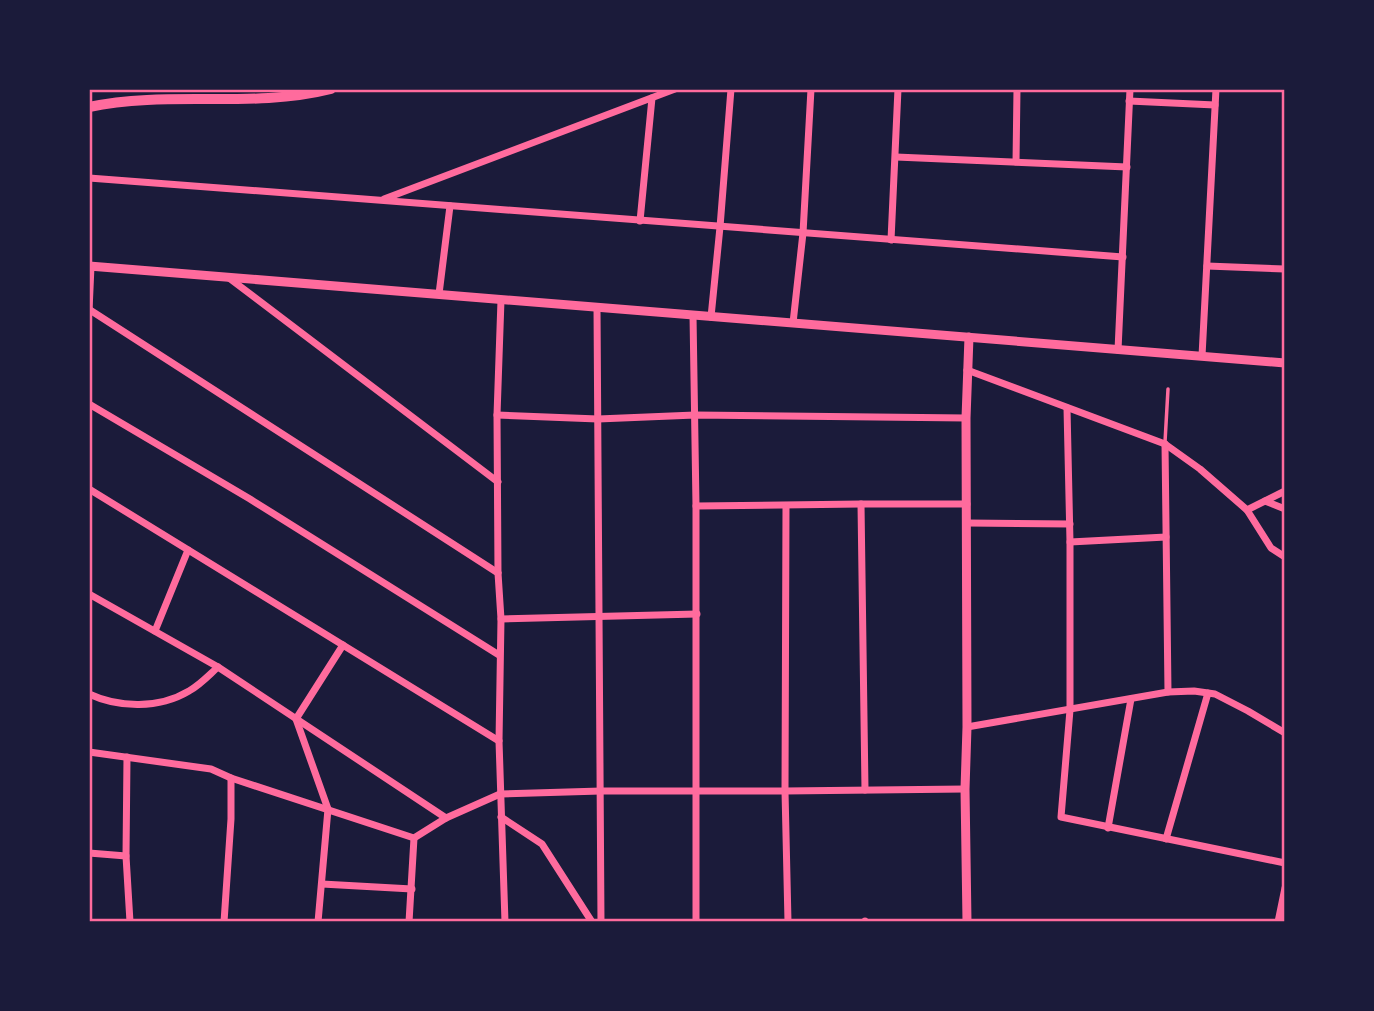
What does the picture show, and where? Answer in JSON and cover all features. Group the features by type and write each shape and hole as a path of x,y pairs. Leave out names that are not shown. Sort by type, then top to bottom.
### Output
{"main road":[{"path":"89,107 141,100 261,99 331,89"}],"street":[{"path":"380,201 675,89"},
{"path":"711,317 731,89"},
{"path":"793,323 803,233 811,89"},
{"path":"891,240 898,89"},
{"path":"1016,162 1017,89"},
{"path":"1118,350 1130,89"},
{"path":"1202,356 1216,89"},
{"path":"640,221 652,98"},
{"path":"1129,100 1215,105"},
{"path":"896,157 1127,167"},
{"path":"89,178 1123,257"},
{"path":"439,295 450,206"},
{"path":"498,573 89,311 90,266 1285,363"},
{"path":"1207,266 1285,269"},
{"path":"229,278 498,482"},
{"path":"501,300 497,415 501,619 499,741 505,922"},
{"path":"597,307 601,922"},
{"path":"693,315 697,614 696,922"},
{"path":"967,922 966,418 969,337"},
{"path":"967,370 1165,444 1247,510 1271,548 1285,557"},
{"path":"89,415 91,405 250,499 499,654"},
{"path":"1067,408 1070,710 1061,817 1285,863"},
{"path":"497,415 598,419 695,415 966,418"},
{"path":"1165,444 1168,692"},
{"path":"89,489 499,741"},
{"path":"1247,510 1285,491"},
{"path":"1265,501 1285,509"},
{"path":"861,504 864,790"},
{"path":"696,506 967,504"},
{"path":"786,506 785,792 788,922"},
{"path":"967,523 1070,524"},
{"path":"1070,542 1166,537"},
{"path":"155,631 188,550"},
{"path":"89,594 218,667 446,818"},
{"path":"501,619 697,614"},
{"path":"296,719 343,645"},
{"path":"89,694 116,704 161,701 190,691 218,667"},
{"path":"967,727 1168,692 1194,691 1215,694 1285,733"},
{"path":"1166,839 1208,693"},
{"path":"1108,828 1131,699"},
{"path":"296,719 328,809 318,922"},
{"path":"89,752 211,769 414,838"},
{"path":"127,757 130,922"},
{"path":"224,922 232,778"},
{"path":"414,838 446,818 500,794 965,789"},
{"path":"501,817 542,844 592,922"},
{"path":"409,922 414,838"},
{"path":"89,853 127,856"},
{"path":"322,884 412,889"},
{"path":"1278,922 1285,888"}],"lane":[{"path":"1165,444 1168,389"}]}
